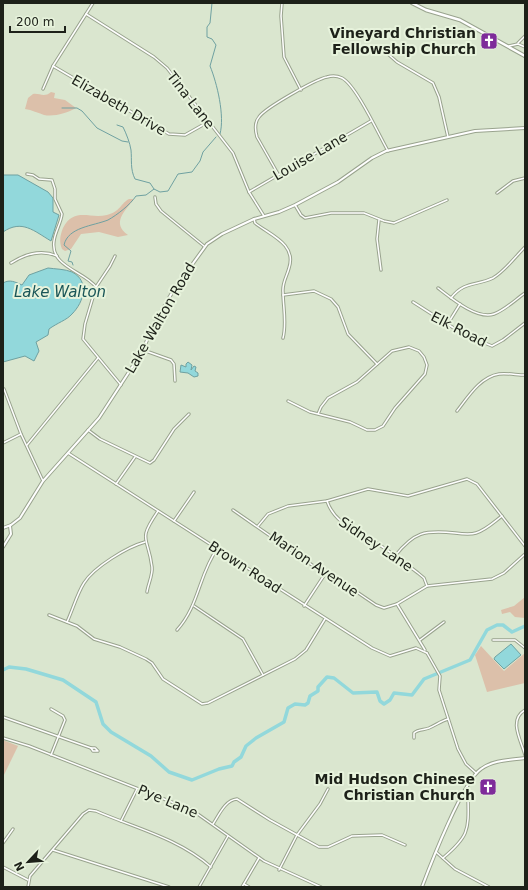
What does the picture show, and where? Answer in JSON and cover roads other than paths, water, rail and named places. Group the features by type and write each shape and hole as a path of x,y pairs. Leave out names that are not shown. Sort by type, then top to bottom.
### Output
{"main road":[{"path":"412,3 426,10 460,20 525,56"}],"street":[{"path":"43,89 52,66 93,3"},
{"path":"282,3 281,16 284,57 301,90"},
{"name":"Tina Lane","path":"86,14 160,61 233,153 249,192 264,216"},
{"path":"509,46 516,44 525,36"},
{"path":"516,44 525,47"},
{"path":"380,47 397,62 434,83 439,97 448,137"},
{"name":"Elizabeth Drive","path":"52,66 169,134 185,135 208,122"},
{"path":"278,174 257,137 255,131 257,121 263,111 324,77 340,77 352,87 388,151"},
{"name":"Louise Lane","path":"249,192 371,121"},
{"name":"Lake Walton Road","path":"3,528 10,526 22,516 43,481 99,418 143,350 153,326 173,291 204,246 222,234 254,219 295,206 338,182 372,158 388,151 475,130 525,128"},
{"path":"27,174 34,175 40,179 52,180 54,183 55,197 62,214 54,242 57,256 66,267 88,278 96,287"},
{"path":"497,192 513,181 525,178"},
{"path":"154,197 156,204 161,211 204,246"},
{"path":"295,206 305,218 331,212 364,213 379,220 392,223 399,222 447,200"},
{"path":"254,219 259,226 283,242 289,251 290,263 283,286 285,330 283,338"},
{"path":"379,220 377,239 381,270"},
{"path":"451,298 464,286 488,280 498,274 525,247"},
{"path":"11,263 21,257 42,252 57,256"},
{"path":"115,256 96,287 82,336 121,385"},
{"path":"438,288 460,304 478,313 491,315 503,310 525,293"},
{"path":"283,295 314,291 331,299 338,307 348,334 376,364"},
{"name":"Elk Road","path":"413,302 447,325 474,340 492,346 525,324"},
{"path":"447,325 460,304"},
{"path":"288,401 307,412 350,422 367,430 375,430 383,426 394,408 425,374 427,365 422,354 414,349 406,347 392,351 357,382 328,398 318,414"},
{"path":"143,350 171,360 174,364 175,381"},
{"path":"27,445 98,358"},
{"path":"457,411 477,385 485,379 499,374 525,375"},
{"path":"4,389 43,481"},
{"path":"88,430 148,463 152,462 174,429 189,414"},
{"path":"3,442 22,434"},
{"name":"Brown Road","path":"68,453 218,548 304,606 386,655 398,655 416,648 427,653"},
{"path":"116,484 135,457"},
{"path":"257,526 264,517 279,509 294,505 327,501 368,490 408,496 467,479 477,484 525,546"},
{"path":"174,521 194,492"},
{"name":"Sidney Lane","path":"327,501 331,511 339,520 395,556 418,573 424,578 427,586"},
{"name":"Marion Avenue","path":"233,510 326,574 348,586 376,605 387,608 397,604"},
{"path":"147,592 152,568 145,542 147,527 158,511"},
{"path":"395,556 407,541 414,537 440,532 474,534 486,529 502,516"},
{"path":"3,547 12,534 10,526"},
{"path":"67,622 82,586 90,576 129,548 145,542"},
{"path":"177,630 186,621 194,606 207,570 218,548"},
{"path":"476,773 462,758 439,690 440,676 420,640 397,604 427,586 492,579 504,573 525,554"},
{"path":"304,606 326,574"},
{"path":"194,606 243,639 263,675"},
{"path":"49,615 78,627 94,639 120,647 146,659 154,666 163,679 199,704 208,703 302,654 325,619"},
{"path":"420,640 444,622"},
{"path":"493,640 514,640 525,648"},
{"path":"51,756 65,718 52,709"},
{"path":"422,887 436,852 463,794 476,773 492,763 525,756 516,723 518,716 525,710"},
{"path":"3,717 91,748"},
{"path":"414,738 414,733 416,730 431,728 438,722 448,719"},
{"name":"Pye Lane","path":"3,738 192,810 259,858 279,870 321,887"},
{"path":"121,821 137,788"},
{"path":"279,870 298,835 320,804 328,789"},
{"path":"443,858 459,844 466,833 468,824 468,798 463,794"},
{"path":"213,824 226,804 232,799 237,799 314,845 324,848 352,836 382,835 405,845"},
{"path":"28,887 28,880 83,814 89,810 176,843 202,859 211,867"},
{"path":"3,843 13,829"},
{"path":"199,887 228,836"},
{"path":"52,850 170,887"},
{"path":"436,852 455,869 489,887"},
{"path":"242,887 259,858"},
{"path":"3,867 28,880"},
{"path":"244,884 249,887"}],"water":[{"path":"3,175 18,175 48,192 53,198 53,212 59,215 51,241 33,230 22,226 10,228 3,232"},
{"name":"Lake Walton","path":"48,268 69,271 78,276 83,286 80,304 70,316 49,329 48,335 36,342 39,351 34,361 25,356 3,362 3,283 10,281 22,285 29,275"},
{"path":"188,362 192,365 191,370 194,366 196,367 195,371 198,373 198,376 194,377 188,373 180,372 181,365 186,367"},
{"path":"511,644 521,655 504,669 494,659"}],"waterway":[{"path":"212,3 210,23 207,27 207,37 212,39 216,45 210,66 220,100 222,118 220,134"},
{"path":"62,108 77,108 82,111 97,128 122,141 128,142"},
{"path":"117,125 123,127 129,141 133,175 135,179 150,183 154,189"},
{"path":"73,265 72,262 68,261 71,251 64,245 70,234 82,228 108,220 123,210 136,196 146,195 154,189 160,192 168,191 178,174 192,172 200,161 203,152 216,137"},
{"path":"3,670 9,667 26,669 63,680 96,702 103,724 111,732 151,756 169,772 192,780 219,769 232,766 234,762 241,757 246,746 256,738 284,722 288,708 295,704 305,705 308,703 310,696 318,691 318,687 327,677 334,678 353,693 377,692 380,701 384,704 390,700 394,693 412,695 424,679 470,660 487,630 497,625 503,625 512,632 525,626"}],"place":[{"name":"Vineyard Christian Fellowship Church","path":"489,41"},
{"name":"Mid Hudson Chinese Christian Church","path":"488,787"}]}
